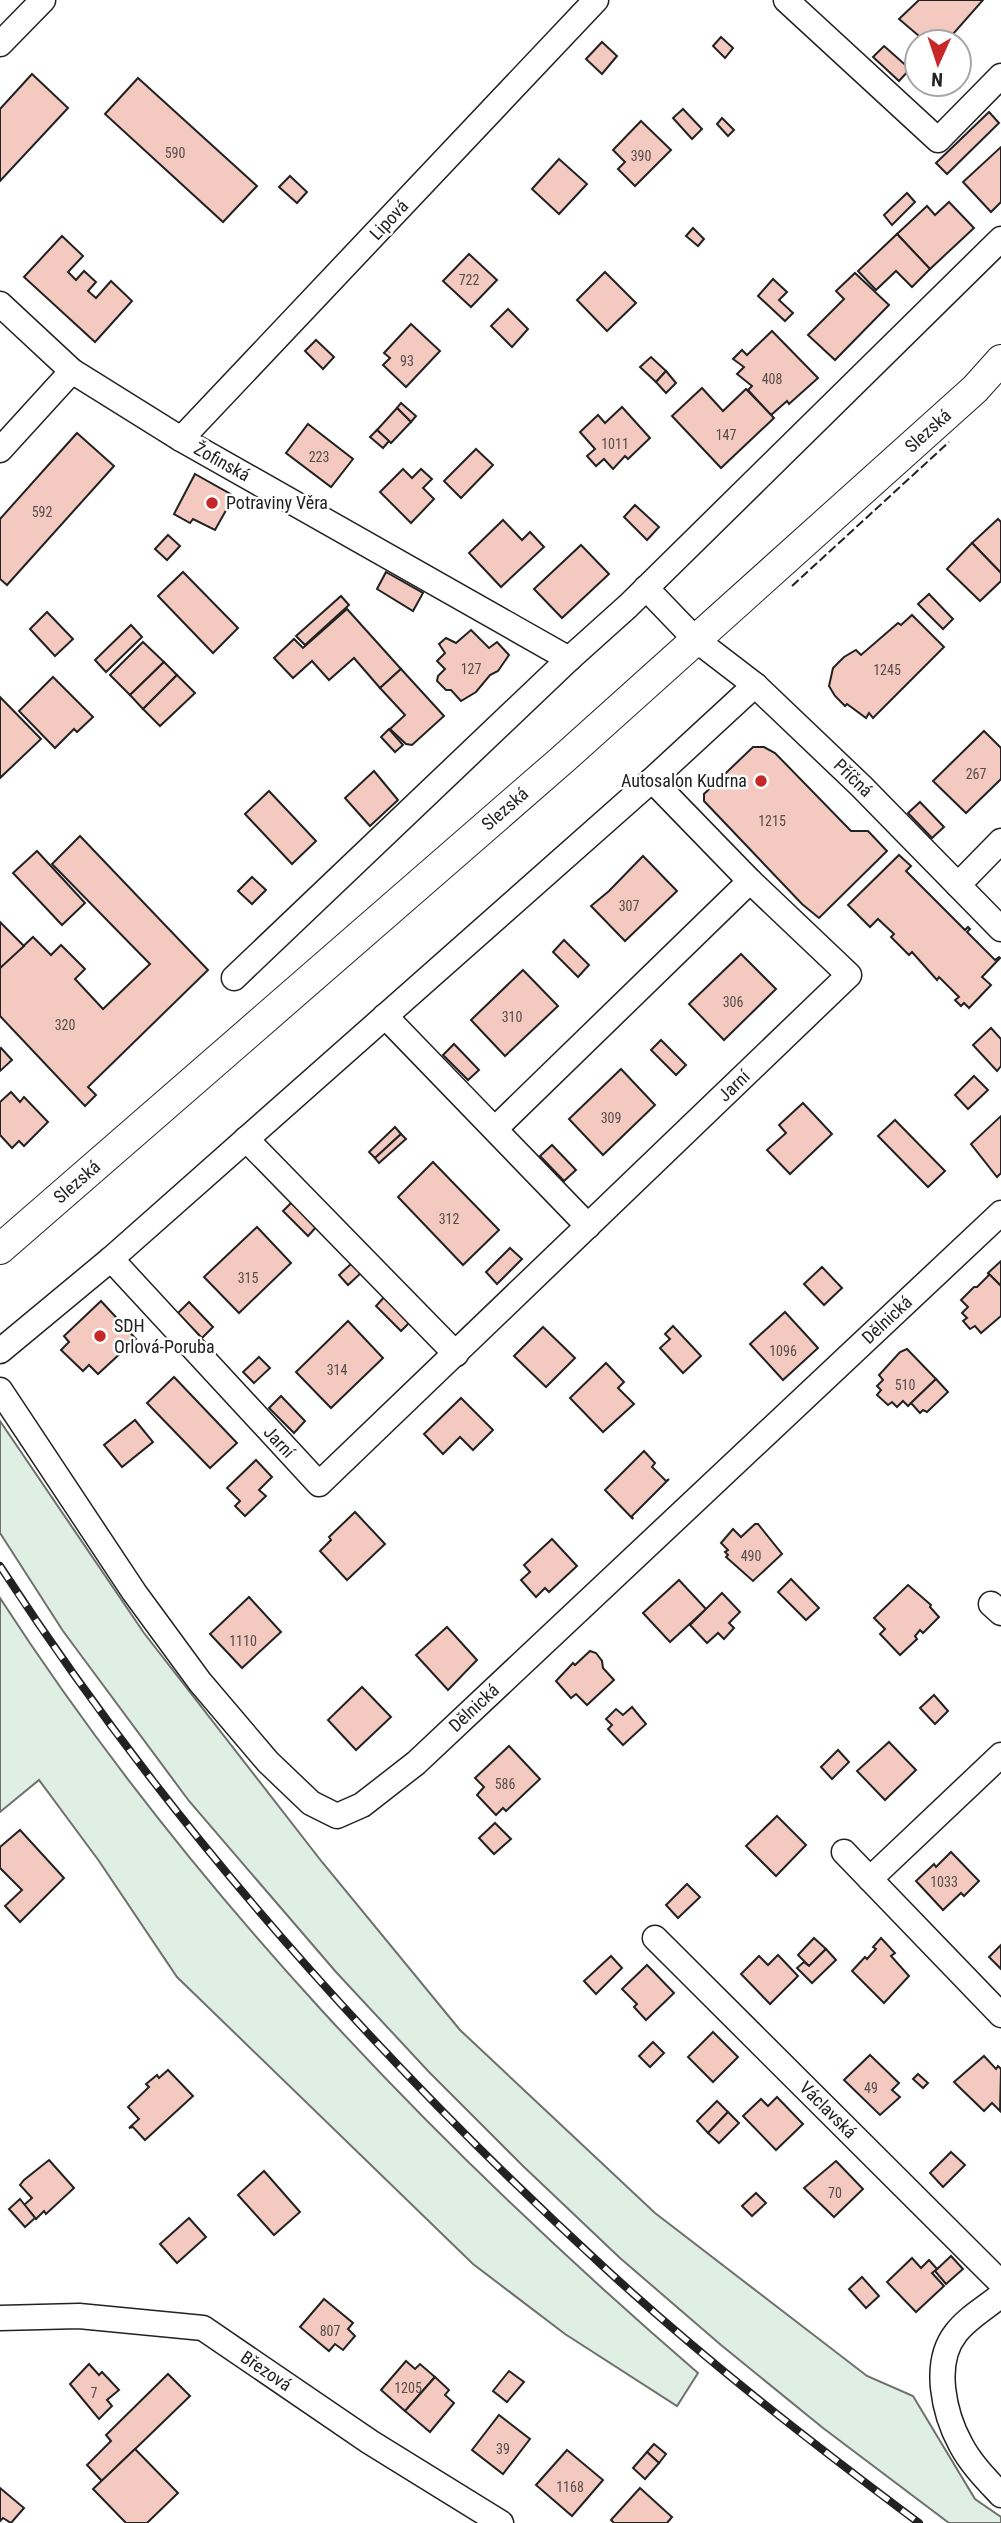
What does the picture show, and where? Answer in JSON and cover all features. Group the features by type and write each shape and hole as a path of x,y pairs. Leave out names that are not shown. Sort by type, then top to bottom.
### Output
{"street":[{"path":"0,44 43,0"},
{"name":"Lipová","path":"181,439 596,0"},
{"path":"786,0 938,140 1001,76"},
{"path":"234,978 646,588 1001,239"},
{"name":"Žofinská","path":"0,304 72,371 181,439 569,659"},
{"name":"Slezská","path":"0,1249 562,760 975,389 1001,360"},
{"path":"0,450 72,371"},
{"name":"Příčná","path":"646,588 695,639 755,685 861,786 1001,929"},
{"path":"0,1351 111,1259 652,780 755,685"},
{"path":"495,1129 750,881 652,780"},
{"path":"958,885 1001,841"},
{"name":"Jarní","path":"111,1259 319,1484 849,975 750,881"},
{"path":"385,1016 588,1226"},
{"path":"246,1139 456,1354"},
{"name":"Dělnická","path":"0,1390 134,1592 200,1682 268,1762 311,1803 337,1816 362,1805 416,1763 1001,1213"},
{"path":"870,1879 1001,1755"},
{"path":"844,1852 1001,2015"},
{"name":"Václavská","path":"655,1938 1001,2283"},
{"path":"1001,2295 956,2333 942,2361 943,2390 960,2445 1001,2495"},
{"name":"Březová","path":"0,2318 79,2316 203,2328 370,2442 501,2523"}],"green space":[{"path":"0,1421 144,1633 322,1862 460,2030 655,2213 867,2376 913,2396 975,2499 1001,2517 1001,2523 949,2523 823,2428 721,2345 620,2258 523,2166 429,2072 336,1972 189,1801 63,1631 0,1533"},
{"path":"0,1598 74,1706 152,1811 235,1912 322,2010 412,2105 505,2197 600,2287 698,2373 677,2406 565,2334 473,2264 177,1977 99,1861 39,1780 0,1812"}],"building":[{"path":"919,0 983,0 958,28 910,28 899,19"},
{"path":"721,37 733,48 725,58 713,46"},
{"path":"602,42 617,56 602,74 586,59"},
{"path":"884,46 903,63 903,77 899,81 873,57"},
{"path":"32,74 68,108 0,181 0,109"},
{"path":"138,78 257,186 223,222 105,114"},
{"path":"683,109 702,129 692,139 673,118"},
{"path":"989,112 999,123 947,174 936,163"},
{"path":"722,118 734,130 728,136 717,124"},
{"path":"641,121 671,150 635,186 618,169 625,162 613,150"},
{"path":"1001,147 1001,202 991,212 963,182"},
{"path":"559,159 587,184 559,214 532,189"},
{"path":"290,176 307,192 297,203 279,187"},
{"path":"907,193 915,202 892,225 884,215"},
{"path":"949,202 974,228 930,269 897,234 927,206 935,215"},
{"path":"693,228 704,239 698,246 686,236"},
{"path":"897,234 930,269 912,287 896,271 876,290 858,271"},
{"path":"62,236 83,256 68,272 76,280 84,271 96,282 88,291 96,298 111,281 132,301 95,342 24,277"},
{"path":"469,254 497,280 471,307 443,281"},
{"path":"605,272 636,303 607,331 577,300"},
{"path":"855,273 889,305 835,360 808,335 844,299 836,291"},
{"path":"773,279 787,292 779,300 793,313 785,321 758,296"},
{"path":"508,309 528,329 512,347 491,326"},
{"path":"411,324 440,351 406,387 383,365 390,358 384,353"},
{"path":"772,331 818,378 789,404 787,401 771,415 748,390 752,386 737,374 744,367 733,359 742,350 747,355"},
{"path":"316,340 334,357 323,369 305,351"},
{"path":"651,357 666,371 656,382 640,367"},
{"path":"666,371 676,383 666,393 656,382"},
{"path":"702,388 723,411 746,389 774,418 721,468 672,416"},
{"path":"401,403 416,416 411,422 397,408"},
{"path":"622,407 650,438 628,459 625,456 613,469 604,459 596,466 587,456 595,449 580,432 598,415 605,423"},
{"path":"397,408 411,422 391,443 377,430"},
{"path":"308,424 353,459 331,487 286,453"},
{"path":"377,430 389,441 383,448 370,437"},
{"path":"77,433 114,466 7,585 0,579 0,519"},
{"path":"476,449 493,465 461,498 444,481"},
{"path":"403,469 412,478 421,469 432,479 423,488 434,499 411,523 380,492"},
{"path":"195,474 234,496 215,530 193,519 190,523 174,514"},
{"path":"635,505 659,527 647,540 624,517"},
{"path":"998,519 1001,522 1001,573 972,543"},
{"path":"503,520 522,540 530,532 544,547 501,587 469,553"},
{"path":"168,535 180,546 167,560 155,549"},
{"path":"972,543 1001,573 1001,581 980,601 947,569"},
{"path":"581,545 609,574 562,618 534,589"},
{"path":"183,572 238,628 213,653 158,596"},
{"path":"386,572 423,593 413,611 377,589"},
{"path":"929,594 953,619 943,629 918,604"},
{"path":"341,596 349,605 305,645 296,636"},
{"path":"347,609 401,669 380,688 354,658 329,680 312,661 293,678 274,658 294,639 303,648"},
{"path":"47,612 73,639 55,656 30,629"},
{"path":"912,615 944,647 873,718 869,713 866,718 847,704 845,706 829,686 833,668 856,650 861,655 898,623 901,625"},
{"path":"131,625 142,637 106,672 95,660"},
{"path":"471,630 489,648 497,642 509,655 498,671 490,675 476,692 461,701 437,681 445,669 437,661 445,653 439,644 446,638 456,643"},
{"path":"143,642 164,662 130,695 110,675"},
{"path":"164,662 177,675 143,709 130,695"},
{"path":"401,669 444,716 412,745 406,744 390,729 405,715 380,688"},
{"path":"177,675 195,693 160,726 143,709"},
{"path":"53,677 93,717 77,732 74,729 55,748 19,711"},
{"path":"0,697 41,739 0,778"},
{"path":"389,729 403,745 395,752 381,737"},
{"path":"984,731 1001,748 1001,779 966,813 933,781"},
{"path":"753,747 764,747 775,753 851,831 868,831 887,851 819,918 802,904 704,801 704,794"},
{"path":"374,771 398,800 370,826 345,798"},
{"path":"269,791 316,841 292,864 245,814"},
{"path":"920,802 944,827 932,838 908,813"},
{"path":"80,836 208,970 88,1087 96,1095 85,1106 0,1016 0,968 33,937 51,955 61,945 85,969 75,979 103,1009 150,964 52,864"},
{"path":"37,851 85,903 62,925 13,873"},
{"path":"899,855 911,866 906,871 965,930 968,927 970,929 967,932 995,960 1000,958 982,977 991,985 969,1008 964,1003 961,1006 955,1000 959,997 939,977 937,980 912,952 909,955 891,937 894,934 878,919 870,927 848,905"},
{"path":"643,856 677,891 625,941 591,906"},
{"path":"252,877 266,890 252,904 238,891"},
{"path":"0,922 24,946 0,968"},
{"path":"564,940 589,965 578,977 553,952"},
{"path":"741,954 776,989 724,1040 689,1004"},
{"path":"523,970 558,1006 505,1056 471,1020"},
{"path":"991,1028 1001,1039 1001,1066 997,1071 973,1045"},
{"path":"661,1040 686,1065 676,1075 651,1050"},
{"path":"454,1044 479,1070 468,1080 443,1055"},
{"path":"0,1049 12,1060 0,1071"},
{"path":"621,1069 655,1105 603,1155 569,1119"},
{"path":"974,1076 988,1090 968,1109 955,1095"},
{"path":"11,1092 20,1102 24,1097 48,1122 24,1146 19,1141 12,1148 0,1135 0,1102"},
{"path":"803,1103 832,1134 790,1174 767,1150 786,1133 779,1125"},
{"path":"1001,1116 1001,1173 997,1177 971,1144"},
{"path":"895,1120 945,1171 928,1187 878,1136"},
{"path":"395,1127 401,1134 375,1158 369,1152"},
{"path":"401,1134 406,1139 379,1163 375,1158"},
{"path":"552,1145 576,1170 564,1181 540,1156"},
{"path":"433,1162 499,1230 463,1265 398,1197"},
{"path":"295,1199 319,1224 308,1236 283,1211"},
{"path":"257,1227 291,1263 239,1313 204,1277"},
{"path":"510,1248 522,1259 497,1284 486,1272"},
{"path":"1001,1261 1001,1286 988,1273"},
{"path":"352,1263 361,1273 348,1285 339,1275"},
{"path":"822,1267 842,1288 824,1305 804,1284"},
{"path":"988,1273 1001,1286 1001,1316 981,1333 975,1326 970,1329 963,1321 967,1318 962,1313 968,1307 961,1300 989,1275"},
{"path":"387,1294 412,1320 401,1331 376,1306"},
{"path":"101,1301 136,1339 98,1374 89,1365 83,1371 61,1350 69,1342 64,1336"},
{"path":"189,1302 213,1327 202,1338 178,1313"},
{"path":"785,1312 818,1348 783,1380 750,1344"},
{"path":"348,1321 383,1358 331,1408 296,1372"},
{"path":"673,1326 701,1356 683,1373 660,1348 670,1339 665,1334"},
{"path":"543,1327 575,1358 546,1387 514,1356"},
{"path":"907,1349 936,1379 908,1406 903,1401 897,1407 892,1402 888,1405 877,1395 881,1390 877,1386 883,1380 879,1375 900,1352"},
{"path":"259,1357 270,1368 254,1383 243,1372"},
{"path":"606,1363 624,1382 618,1388 634,1404 603,1432 570,1398"},
{"path":"174,1377 237,1443 210,1468 147,1403"},
{"path":"936,1379 948,1392 927,1412 923,1410 920,1413 911,1403"},
{"path":"281,1396 305,1421 294,1433 269,1408"},
{"path":"461,1398 493,1430 473,1450 460,1437 443,1454 424,1434"},
{"path":"135,1420 153,1442 122,1467 104,1445"},
{"path":"644,1451 655,1463 652,1467 666,1481 669,1479 632,1516 633,1519 605,1490"},
{"path":"256,1460 272,1477 259,1490 266,1496 245,1516 235,1506 240,1501 227,1488"},
{"path":"355,1512 385,1544 347,1580 320,1551 331,1540 329,1537"},
{"path":"758,1524 782,1554 753,1581 726,1557 728,1555 725,1552 728,1550 721,1543 733,1529 741,1537"},
{"path":"552,1539 577,1566 549,1592 545,1588 536,1597 521,1580 530,1572 524,1565"},
{"path":"791,1579 819,1608 806,1620 778,1592"},
{"path":"679,1580 706,1609 670,1642 643,1613"},
{"path":"908,1585 931,1605 939,1617 923,1633 920,1630 915,1636 917,1639 900,1655 880,1634 885,1629 874,1618"},
{"path":"722,1593 740,1612 729,1623 734,1628 724,1639 718,1633 707,1643 690,1625"},
{"path":"249,1597 281,1632 242,1668 210,1634"},
{"path":"447,1627 477,1660 448,1690 416,1655"},
{"path":"590,1651 596,1653 603,1668 614,1680 587,1705 576,1694 571,1698 556,1681 573,1663 575,1665"},
{"path":"362,1687 391,1717 356,1750 328,1720"},
{"path":"934,1695 948,1711 935,1724 920,1708"},
{"path":"632,1707 646,1724 623,1745 608,1729 612,1725 606,1719 616,1709 623,1715"},
{"path":"889,1742 916,1770 885,1800 857,1771"},
{"path":"509,1746 540,1779 506,1811 503,1808 496,1815 477,1795 484,1787 475,1778"},
{"path":"838,1750 849,1762 832,1779 821,1767"},
{"path":"777,1816 806,1845 776,1876 746,1846"},
{"path":"495,1823 511,1839 494,1854 479,1838"},
{"path":"20,1830 64,1878 20,1922 5,1906 22,1890 0,1868 0,1847"},
{"path":"951,1852 979,1881 964,1896 961,1893 943,1910 916,1881"},
{"path":"687,1884 700,1897 678,1918 666,1905"},
{"path":"814,1938 826,1949 809,1966 798,1955"},
{"path":"881,1938 895,1953 891,1956 909,1976 884,2003 852,1971 876,1949 873,1947"},
{"path":"1001,1945 1001,1969 989,1957"},
{"path":"826,1949 836,1960 812,1983 797,1968 804,1962 809,1966"},
{"path":"778,1955 798,1976 770,2004 741,1974 759,1956 768,1965"},
{"path":"611,1956 622,1968 596,1994 584,1981"},
{"path":"647,1965 674,1993 646,2020 634,2007 637,2004 622,1989"},
{"path":"713,2032 738,2057 713,2082 688,2057"},
{"path":"653,2042 664,2053 650,2067 639,2056"},
{"path":"870,2055 899,2083 892,2090 900,2097 880,2115 844,2080"},
{"path":"984,2056 996,2069 998,2066 1001,2069 1000,2111 992,2103 984,2111 954,2082"},
{"path":"168,2070 193,2096 145,2140 133,2127 129,2128 139,2119 128,2107 149,2087 146,2084"},
{"path":"918,2074 928,2083 923,2088 913,2079"},
{"path":"777,2097 803,2124 776,2150 743,2116 761,2099 768,2106"},
{"path":"717,2101 728,2112 708,2133 697,2121"},
{"path":"728,2112 739,2123 719,2143 708,2133"},
{"path":"951,2152 965,2165 943,2187 930,2173"},
{"path":"49,2160 74,2188 46,2214 44,2211 36,2219 24,2205 32,2198 20,2185"},
{"path":"836,2161 863,2189 834,2217 804,2188"},
{"path":"264,2171 300,2212 274,2235 238,2195"},
{"path":"756,2193 766,2203 752,2216 742,2206"},
{"path":"20,2199 35,2218 25,2227 9,2209"},
{"path":"189,2218 206,2237 177,2263 160,2244"},
{"path":"951,2256 963,2269 946,2284 935,2271"},
{"path":"912,2258 921,2268 929,2260 937,2269 932,2273 944,2286 916,2312 887,2282"},
{"path":"862,2277 879,2296 866,2308 849,2289"},
{"path":"324,2299 353,2323 348,2329 355,2336 343,2350 335,2344 329,2351 300,2327"},
{"path":"406,2361 415,2369 420,2364 435,2377 405,2411 381,2390"},
{"path":"89,2364 99,2375 102,2372 119,2390 107,2400 112,2406 99,2419 70,2384"},
{"path":"509,2371 524,2382 507,2402 493,2391"},
{"path":"168,2374 190,2396 102,2481 87,2465 111,2441 106,2435"},
{"path":"435,2377 449,2390 445,2395 454,2403 430,2432 405,2411"},
{"path":"499,2415 530,2439 503,2474 472,2450"},
{"path":"654,2444 666,2454 659,2463 647,2452"},
{"path":"135,2449 178,2493 147,2523 126,2523 93,2489"},
{"path":"567,2450 603,2480 572,2516 536,2485"},
{"path":"647,2452 659,2463 645,2479 633,2468"},
{"path":"0,2488 24,2508 11,2523 3,2518 0,2521"},
{"path":"640,2488 672,2517 667,2523 614,2523 611,2520"}],"railway":[{"path":"0,1566 65,1662 206,1848 281,1937 439,2108 522,2190 682,2337 799,2432 919,2523"}],"fence":[{"path":"792,586 949,442"}],"place":[{"name":"Potraviny Věra","path":"212,503"},
{"name":"Autosalon Kudrna","path":"761,781"},
{"name":"SDH Orlová-Poruba","path":"100,1336"}]}
